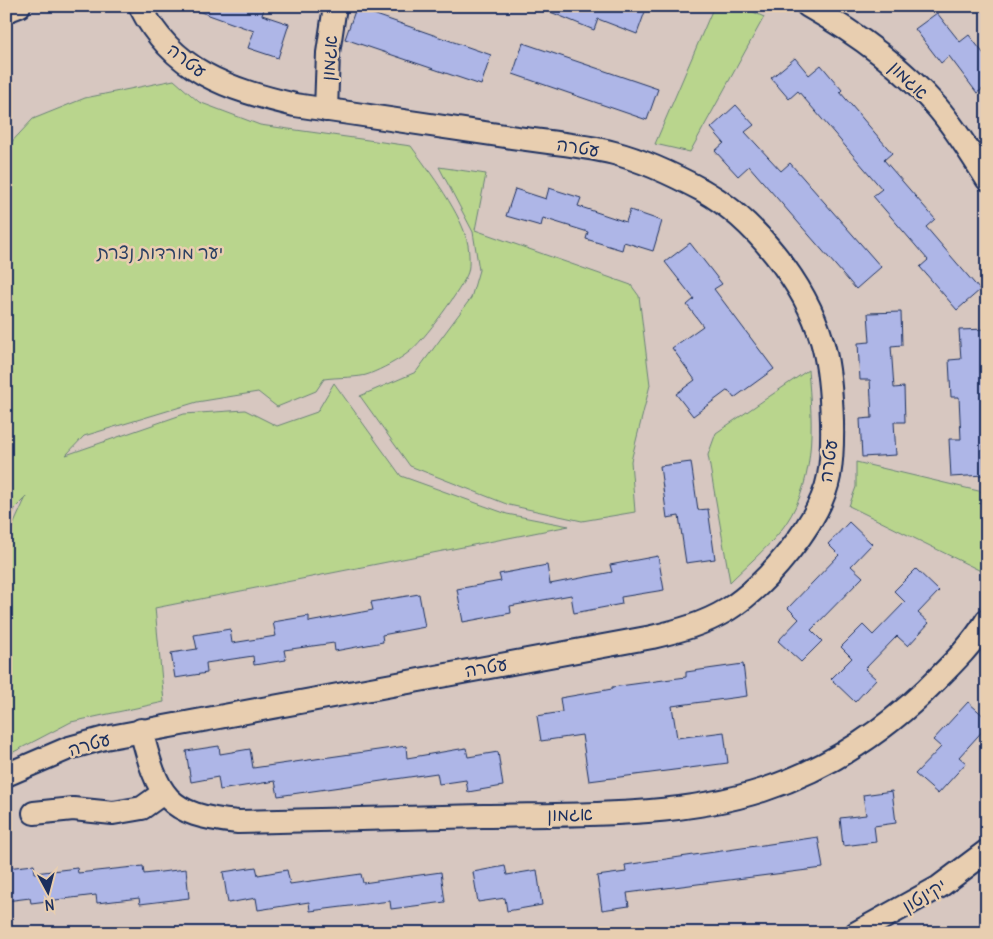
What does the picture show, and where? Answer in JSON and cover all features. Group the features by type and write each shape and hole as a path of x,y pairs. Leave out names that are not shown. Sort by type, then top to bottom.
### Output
{"street":[{"path":"6,11 19,6"},
{"name":"עטרה","path":"6,775 69,748 141,730 652,637 689,628 727,610 757,587 789,552 815,512 829,478 832,436 828,385 822,342 805,300 747,222 705,192 664,170 613,153 326,110 251,95 223,85 194,70 169,49 149,24 140,6"},
{"name":"אגמון","path":"326,110 328,54 335,6"},
{"name":"אגמון","path":"808,6 834,21 890,60 937,107 987,179"},
{"name":"אגמון","path":"141,730 150,769 163,793 181,809 204,818 238,822 627,813 709,803 763,790 818,768 861,743 909,706 952,664 987,620"},
{"path":"34,812 73,809 113,813 142,808 163,793"},
{"name":"יקינטון","path":"856,933 940,887 987,851"}],"green space":[{"path":"714,6 741,6 764,17 690,152 655,144"},
{"name":"יער מורדות נצרת","path":"174,80 199,102 260,125 411,146 460,220 468,245 468,272 451,301 415,347 379,370 360,376 324,379 316,391 277,407 258,392 197,402 84,436 66,455 184,414 245,410 277,426 317,412 334,383 401,476 507,514 569,526 155,608 164,702 71,722 6,756 6,541 26,497 15,508 6,533 6,148 33,119 85,98"},
{"path":"439,167 486,174 475,230 631,285 639,296 650,385 631,461 635,512 582,521 509,505 410,466 360,396 416,372 471,298 479,270 473,232"},
{"path":"808,370 811,412 810,455 800,496 791,515 779,533 730,582 708,455 716,433"},
{"path":"856,462 987,493 987,574 849,506 856,487"}],"building":[{"path":"192,6 265,6 262,15 289,24 278,58 248,48 254,31 192,9"},
{"path":"536,6 647,6 637,34 598,19 594,30"},
{"path":"356,8 491,55 481,85 345,39"},
{"path":"937,13 960,42 969,35 987,58 987,86 977,93 949,56 941,63 915,29"},
{"path":"523,43 658,89 647,120 513,74"},
{"path":"795,58 809,75 821,65 842,90 840,92 892,153 884,160 935,219 926,227 980,290 957,310 920,267 928,260 873,196 882,189 798,91 789,99 771,78"},
{"path":"736,105 754,125 745,132 781,171 790,163 881,267 856,289 749,166 738,176 715,151 724,143 711,128"},
{"path":"549,188 581,198 578,206 626,222 630,210 662,221 653,251 624,242 622,250 586,239 588,232 543,218 541,226 506,216 515,189 546,199"},
{"path":"690,243 722,284 714,289 774,369 734,398 728,390 693,416 676,394 695,380 672,348 703,326 687,305 694,299 665,262"},
{"path":"901,312 902,345 891,346 894,388 904,387 905,422 894,422 896,455 862,457 860,419 872,418 870,380 860,380 858,343 870,342 868,313"},
{"path":"987,329 987,363 982,363 985,408 987,408 987,442 983,443 984,475 951,477 949,439 961,439 959,397 951,397 949,360 961,359 959,330"},
{"path":"691,462 698,510 708,509 715,559 686,563 679,516 667,518 660,466"},
{"path":"849,522 872,544 851,566 863,577 811,630 822,641 801,662 778,641 799,619 788,608 839,555 828,544"},
{"path":"658,556 664,590 621,597 622,604 574,613 571,595 510,606 511,613 463,622 457,589 501,581 499,574 547,565 550,584 612,572 610,565"},
{"path":"916,569 939,591 918,613 929,623 908,646 897,636 865,669 876,679 855,702 831,679 852,658 841,647 863,625 873,635 905,602 894,591"},
{"path":"419,594 425,627 382,635 383,642 335,651 334,643 284,650 286,660 254,665 253,656 206,663 207,673 175,678 171,653 197,649 194,635 230,629 232,643 276,636 273,622 309,616 309,622 373,610 371,602"},
{"path":"743,664 747,696 672,706 677,738 724,732 728,763 589,781 582,735 541,741 537,716 562,712 560,698 612,689 612,687 686,677 686,672"},
{"path":"968,702 987,719 987,726 959,757 966,763 938,794 915,774 941,747 933,740"},
{"path":"219,746 220,754 250,749 253,768 406,746 407,758 466,748 468,757 498,752 503,786 468,792 466,780 439,784 437,773 278,796 275,781 220,790 218,777 191,782 186,751"},
{"path":"892,791 896,823 874,826 876,842 843,846 840,818 866,815 863,795"},
{"path":"818,837 823,868 627,893 629,906 602,910 597,876 626,872 625,865"},
{"path":"34,865 35,873 77,868 78,873 143,866 144,874 186,869 189,898 140,904 139,898 97,903 96,895 31,903 30,898 6,901 6,868"},
{"path":"505,866 507,875 537,870 542,905 507,911 505,898 478,902 473,872"},
{"path":"256,867 258,875 287,870 290,884 361,874 363,883 441,872 445,902 391,909 390,901 310,911 309,902 258,910 256,898 228,903 223,872"}]}
